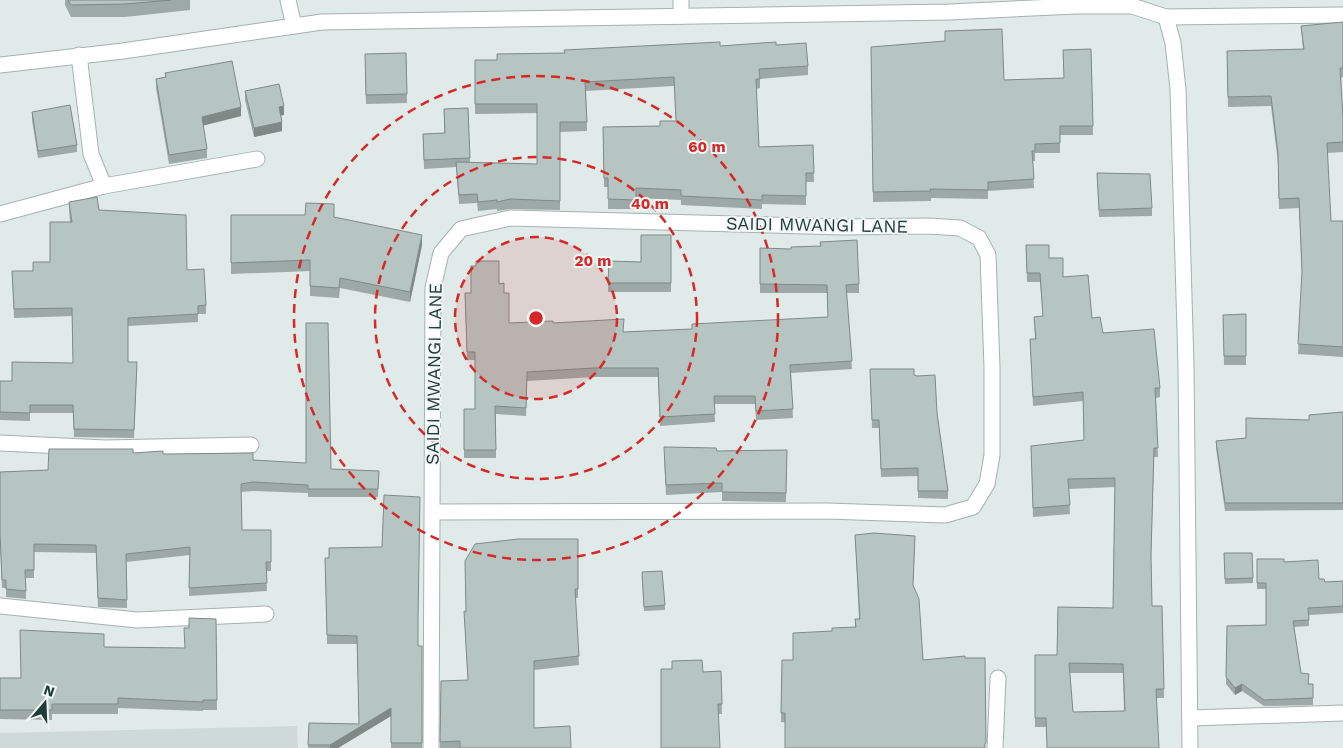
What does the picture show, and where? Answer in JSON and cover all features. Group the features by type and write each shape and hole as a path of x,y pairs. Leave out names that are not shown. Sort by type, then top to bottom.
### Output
{"street":[{"path":"288,0 294,26"},
{"path":"681,0 681,16"},
{"path":"0,65 123,51 322,22 939,12 1086,6 1132,6 1166,17 1343,15"},
{"path":"1166,17 1173,43 1178,89 1186,366 1192,744"},
{"path":"79,55 91,154 104,186"},
{"path":"0,214 104,186 257,159"},
{"name":"SAIDI MWANGI LANE","path":"431,748 432,288 441,253 461,229 510,218 843,227 929,226 960,228 979,238 988,255 992,367 992,455 987,484 973,508 945,515 827,511 432,512"},
{"path":"0,443 105,448 252,445"},
{"path":"0,606 137,620 266,614"},
{"path":"995,748 998,678"},
{"path":"1191,718 1343,713"}],"shaded area":[{"path":"297,726 298,748 0,748 0,733"}],"building":[{"path":"68,0 171,0 125,4 71,5"},
{"path":"1343,22 1343,68 1340,68 1343,142 1327,143 1331,221 1343,221 1343,347 1298,344 1302,271 1299,198 1279,199 1278,153 1271,96 1228,97 1227,51 1304,49 1301,26"},
{"path":"1002,29 1004,80 1064,78 1063,50 1091,49 1093,126 1060,126 1060,143 1035,144 1035,151 1032,151 1034,179 988,182 988,190 930,189 931,191 873,192 871,47 945,41 945,31"},
{"path":"720,42 720,46 776,42 776,45 806,43 808,66 759,69 760,79 756,79 759,147 813,145 814,173 806,173 806,196 762,195 762,200 681,196 681,190 636,188 636,200 608,199 608,178 604,178 603,127 660,126 660,121 676,121 674,77 585,82 587,122 560,122 560,201 510,199 497,202 497,200 478,202 477,194 459,195 456,162 537,164 537,104 475,104 475,60 497,60 497,54 565,53 564,50"},
{"path":"406,53 407,94 366,95 365,54"},
{"path":"232,61 241,107 202,117 207,149 169,155 156,79 166,77 165,73"},
{"path":"279,84 284,106 279,107 282,122 254,128 245,91"},
{"path":"70,105 77,145 38,151 32,112"},
{"path":"468,108 470,158 424,160 423,134 445,133 444,109"},
{"path":"1097,173 1150,174 1152,208 1099,210"},
{"path":"97,197 99,210 186,215 187,270 204,269 206,305 198,306 198,314 128,318 128,362 137,362 134,430 74,429 73,405 30,405 30,413 0,412 0,381 12,381 12,362 73,363 72,308 14,309 12,271 33,271 33,262 50,262 50,222 72,222 69,202"},
{"path":"306,203 334,204 334,217 422,235 410,292 340,278 339,288 310,286 310,260 231,263 231,215 305,215"},
{"path":"641,235 671,235 671,283 608,283 609,261 641,262"},
{"path":"857,240 859,284 846,285 852,361 790,365 793,409 756,411 755,396 714,396 715,414 660,417 658,368 594,368 527,372 526,408 495,406 496,450 464,450 464,409 475,409 475,352 467,352 465,293 471,293 471,266 476,266 476,261 499,261 499,284 504,283 504,293 509,293 509,323 553,321 553,323 624,319 623,332 692,329 692,324 828,317 827,285 760,284 760,248 791,249 791,247 821,246 820,242"},
{"path":"1026,245 1049,245 1049,258 1063,258 1063,277 1088,275 1092,318 1100,317 1103,333 1154,329 1160,388 1155,388 1158,448 1154,448 1151,555 1152,606 1162,606 1164,689 1156,689 1159,748 1047,748 1046,718 1035,718 1035,655 1057,655 1058,607 1113,608 1115,478 1068,479 1070,505 1033,508 1031,446 1084,440 1083,392 1033,397 1030,339 1036,339 1034,317 1043,316 1040,273 1027,273","holes":["1069,663 1123,664 1125,711 1073,712"]},
{"path":"1246,314 1246,356 1224,356 1223,315"},
{"path":"306,323 328,323 331,469 379,471 378,489 308,489 308,485 253,482 241,484 242,530 271,530 271,562 266,562 267,583 189,588 190,547 126,554 127,600 98,598 96,545 34,544 34,570 25,570 26,591 6,589 6,580 2,580 0,472 48,470 49,449 133,449 133,453 163,451 163,454 253,453 253,460 306,463"},
{"path":"870,369 914,369 914,375 917,376 935,375 937,413 948,491 918,491 918,468 881,469 879,420 872,420"},
{"path":"1343,412 1343,503 1225,503 1216,441 1246,438 1246,418 1309,420 1309,415"},
{"path":"664,447 716,448 717,451 787,450 786,493 722,492 722,483 666,485"},
{"path":"384,495 420,497 418,646 422,646 422,743 391,743 391,708 330,745 308,745 309,723 359,724 357,636 327,635 325,558 329,558 329,548 382,547"},
{"path":"874,533 915,536 913,585 919,599 923,660 965,656 965,658 985,658 986,741 984,748 785,748 785,713 781,713 782,660 793,660 793,633 832,631 832,628 856,627 855,619 860,619 855,535"},
{"path":"518,539 578,539 578,589 575,589 579,656 534,661 534,728 570,726 571,748 460,748 460,741 440,742 441,681 468,680 464,611 466,612 465,561 475,544"},
{"path":"1224,553 1252,553 1253,578 1225,579"},
{"path":"1257,559 1284,559 1284,562 1318,560 1319,579 1324,579 1325,582 1343,581 1343,606 1308,608 1309,620 1293,621 1301,673 1309,674 1308,684 1313,684 1313,698 1264,700 1242,684 1235,688 1226,677 1227,626 1266,625 1266,583 1257,583"},
{"path":"662,571 665,605 644,607 642,572"},
{"path":"189,618 216,619 217,700 203,700 203,702 118,698 118,704 52,704 52,710 0,710 0,678 21,678 20,630 104,634 104,647 185,648 184,628 189,628"},
{"path":"702,660 703,672 721,671 722,704 718,704 720,748 661,748 661,669 672,669 672,661"}]}
